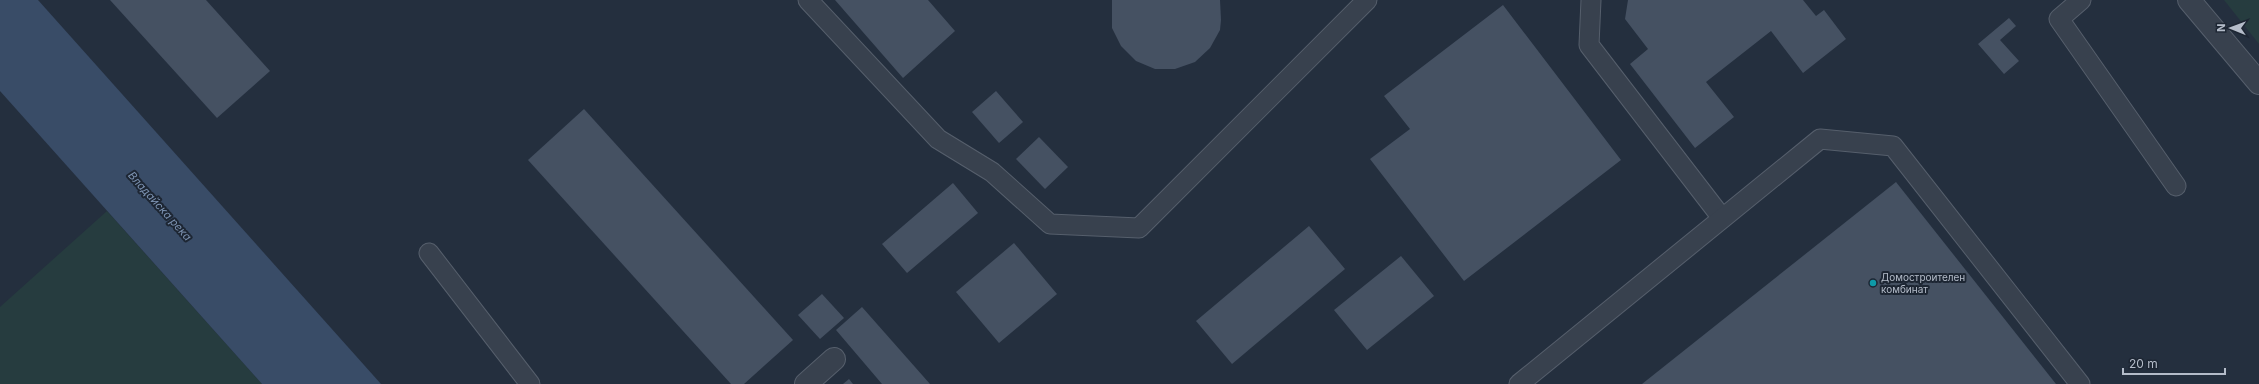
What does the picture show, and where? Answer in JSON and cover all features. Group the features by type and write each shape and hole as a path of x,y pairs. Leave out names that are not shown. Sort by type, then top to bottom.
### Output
{"street":[{"path":"2189,0 2259,83"},
{"path":"806,384 834,359"}],"lane":[{"path":"808,0 938,139 992,172 1050,224 1139,228 1367,0"},
{"path":"1591,0 1589,44 1722,218"},
{"path":"2081,0 2059,19 2176,186"},
{"path":"1518,384 1820,138 1894,146 2080,384"},
{"path":"429,253 530,384"}],"green space":[{"path":"2224,0 2259,0 2259,44"},
{"path":"107,211 262,384 0,384 0,307"}],"water":[{"name":"Владайска река","path":"0,0 38,0 381,384 262,384 0,91"}],"building":[{"path":"110,0 206,0 270,71 217,118"},
{"path":"835,0 928,0 955,31 903,78"},
{"path":"1112,0 1220,0 1220,30 1210,48 1195,62 1175,69 1155,69 1136,61 1121,46 1112,28"},
{"path":"1628,0 1803,0 1816,16 1824,10 1846,39 1803,73 1771,31 1706,82 1734,117 1695,148 1630,64 1648,49 1625,19"},
{"path":"1503,5 1621,160 1464,281 1370,159 1410,129 1384,96"},
{"path":"2009,18 2016,26 2000,40 2019,61 2004,74 1978,44"},
{"path":"996,91 1023,122 999,143 972,112"},
{"path":"584,109 793,340 744,384 731,384 528,160"},
{"path":"1039,137 1068,167 1045,189 1016,159"},
{"name":"Домостроителен комбинат","path":"1896,182 2056,384 1642,384"},
{"path":"953,183 978,213 907,273 882,244"},
{"path":"1309,226 1345,269 1232,364 1196,321"},
{"path":"1014,243 1057,294 999,343 956,292"},
{"path":"1401,256 1434,296 1367,350 1334,310"},
{"path":"822,294 844,318 820,339 798,315"},
{"path":"862,307 930,384 882,384 836,330"},
{"path":"849,379 853,384 843,384"}],"place":[{"name":"Домостроителен комбинат","path":"1873,283"}]}
